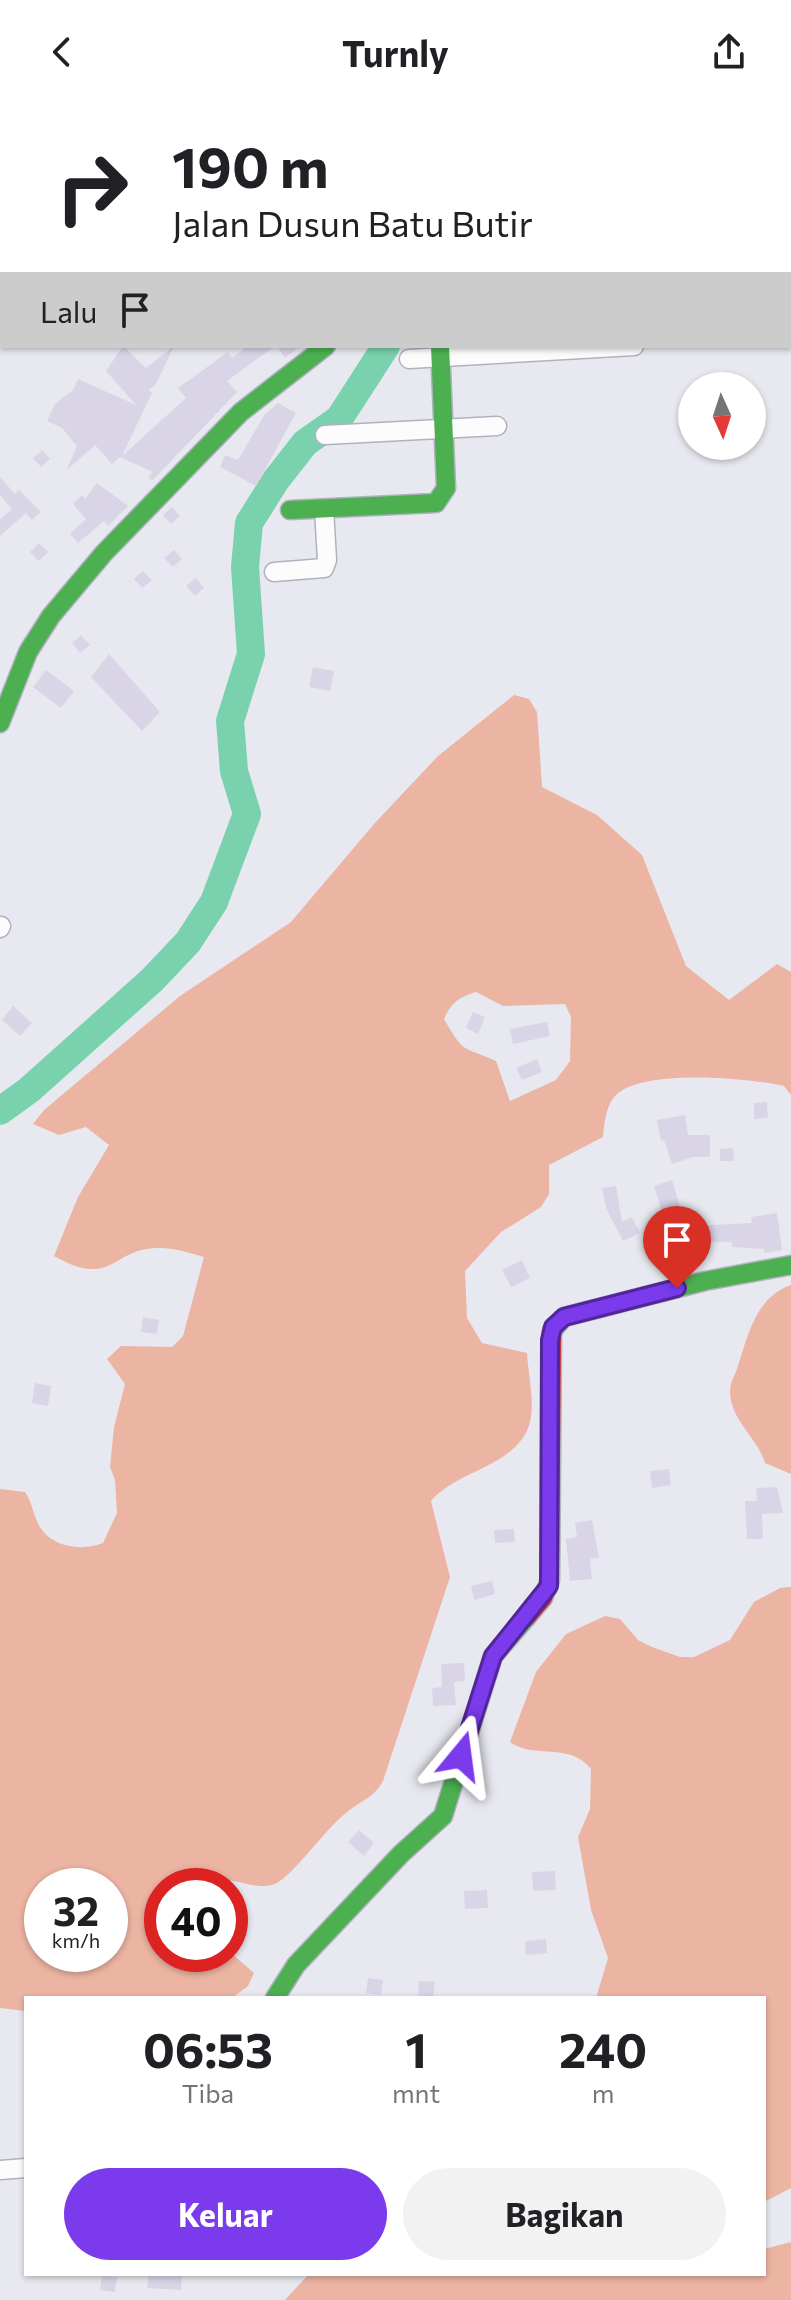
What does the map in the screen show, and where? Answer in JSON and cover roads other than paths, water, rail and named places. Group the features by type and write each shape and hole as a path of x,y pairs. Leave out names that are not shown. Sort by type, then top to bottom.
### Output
{"street":[{"path":"0,723 28,652 51,616 95,564 241,412 323,348"},
{"path":"409,359 441,351 551,348"},
{"path":"290,510 439,502 446,488 441,351"},
{"path":"325,435 497,426"},
{"path":"274,572 324,568 327,560 324,509"},
{"path":"276,1996 296,1965 401,1854 443,1816 493,1656 546,1593 550,1580 550,1340 553,1327 564,1317 620,1302 791,1265"},
{"path":"0,2170 24,2168"}],"waterway":[{"path":"0,1111 29,1090 152,980 188,942 214,902 247,814 234,771 230,721 251,654 245,567 249,523 276,480 305,443 339,419 385,348"}]}
